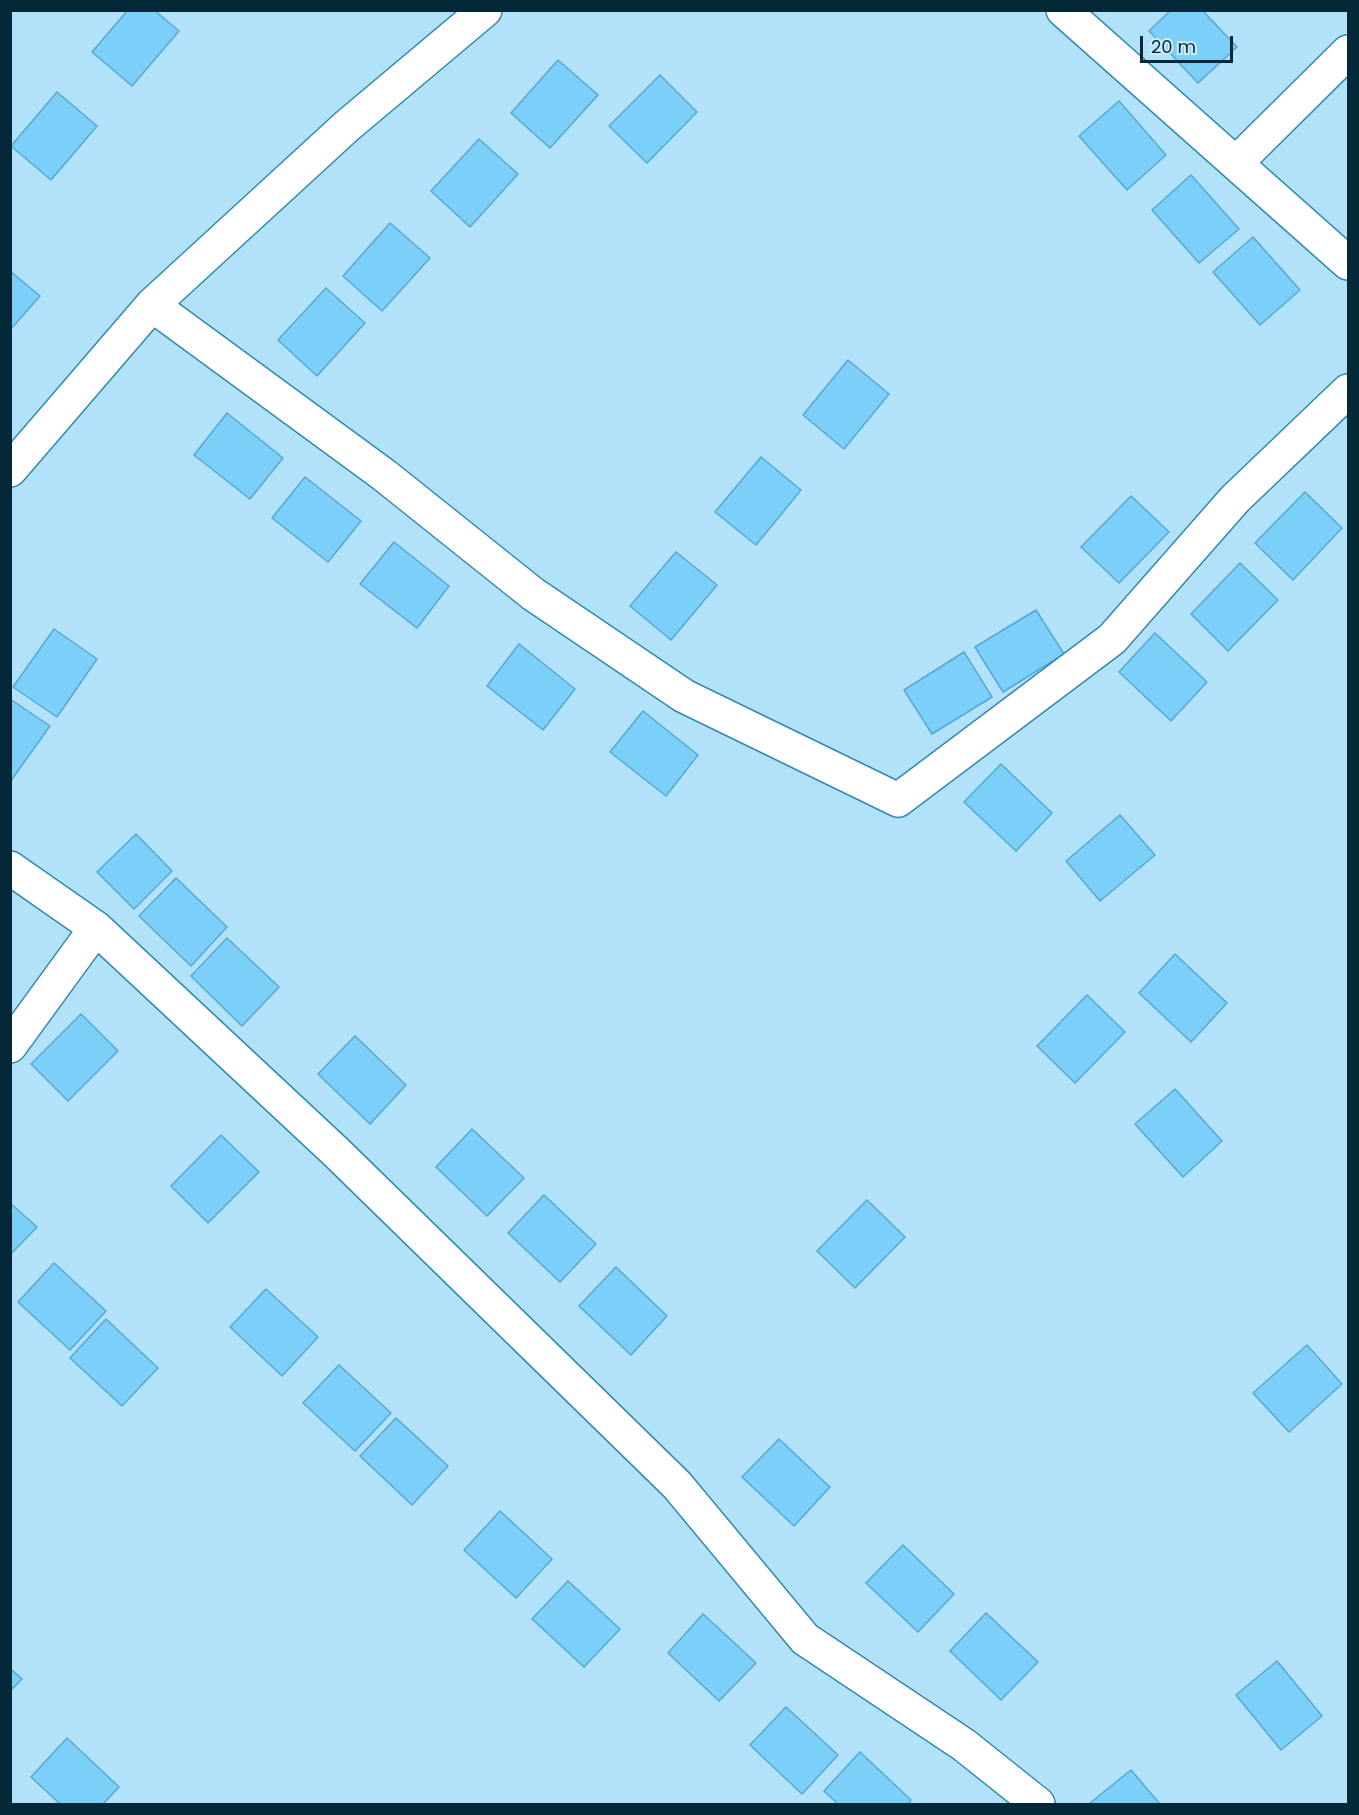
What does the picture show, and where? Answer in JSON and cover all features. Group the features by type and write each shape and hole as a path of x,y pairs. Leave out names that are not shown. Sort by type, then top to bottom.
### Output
{"street":[{"path":"10,471 152,305 346,126 485,10"},
{"path":"1063,10 1348,263"},
{"path":"1236,163 1348,52"},
{"path":"152,305 384,475 533,594 684,696 898,800 1112,639 1235,498 1348,391"},
{"path":"10,868 96,928 336,1152 677,1485 805,1638 964,1745 1038,1804"},
{"path":"10,1046 96,928"}],"building":[{"path":"128,10 154,10 179,31 132,86 92,52"},
{"path":"1171,10 1202,10 1237,47 1198,83 1149,31"},
{"path":"558,60 598,95 550,148 511,113"},
{"path":"660,75 697,112 647,163 609,126"},
{"path":"57,92 97,126 51,180 11,146"},
{"path":"1119,101 1166,155 1127,190 1079,136"},
{"path":"479,139 518,174 470,227 431,191"},
{"path":"1191,175 1239,229 1199,263 1152,210"},
{"path":"390,223 430,258 382,311 343,276"},
{"path":"1253,237 1300,290 1260,325 1213,272"},
{"path":"10,271 40,296 10,330"},
{"path":"326,288 365,323 317,376 278,340"},
{"path":"848,360 889,394 844,449 803,415"},
{"path":"227,413 283,458 250,499 194,455"},
{"path":"761,457 801,490 756,545 715,512"},
{"path":"305,477 361,521 328,562 272,518"},
{"path":"1305,492 1342,528 1293,580 1255,543"},
{"path":"1131,496 1169,532 1119,583 1081,547"},
{"path":"394,542 449,586 417,628 360,584"},
{"path":"676,552 717,585 671,640 630,606"},
{"path":"1240,563 1278,600 1228,651 1191,614"},
{"path":"1036,610 1064,654 1003,692 975,647"},
{"path":"54,629 97,659 57,717 13,687"},
{"path":"1155,633 1207,682 1171,721 1119,672"},
{"path":"519,644 575,689 543,730 487,686"},
{"path":"964,652 992,697 932,734 904,690"},
{"path":"10,699 50,726 10,782"},
{"path":"643,711 698,755 666,796 610,752"},
{"path":"1001,764 1052,813 1016,851 964,802"},
{"path":"1120,815 1155,855 1100,901 1066,861"},
{"path":"136,834 172,871 134,909 97,872"},
{"path":"176,878 227,927 191,966 139,916"},
{"path":"227,938 279,987 242,1026 191,976"},
{"path":"1175,954 1227,1003 1191,1042 1139,993"},
{"path":"1087,995 1125,1032 1075,1083 1037,1046"},
{"path":"81,1014 118,1051 68,1101 31,1064"},
{"path":"355,1036 406,1085 370,1124 318,1074"},
{"path":"1175,1089 1222,1141 1183,1177 1135,1124"},
{"path":"472,1129 524,1178 487,1216 436,1167"},
{"path":"221,1135 259,1172 208,1223 171,1186"},
{"path":"544,1195 596,1244 560,1282 508,1233"},
{"path":"867,1200 905,1237 855,1288 817,1251"},
{"path":"10,1203 37,1227 10,1255"},
{"path":"54,1263 106,1311 70,1350 18,1302"},
{"path":"616,1267 667,1316 631,1355 579,1306"},
{"path":"266,1289 318,1337 282,1376 230,1327"},
{"path":"106,1319 158,1368 122,1406 70,1358"},
{"path":"1307,1345 1342,1384 1289,1432 1253,1393"},
{"path":"339,1365 391,1413 355,1451 303,1403"},
{"path":"396,1418 448,1466 412,1505 360,1456"},
{"path":"779,1439 830,1487 794,1526 742,1477"},
{"path":"500,1511 552,1559 516,1598 464,1550"},
{"path":"903,1545 954,1594 918,1632 866,1583"},
{"path":"568,1581 620,1629 584,1667 532,1619"},
{"path":"986,1613 1038,1662 1001,1700 950,1651"},
{"path":"703,1614 756,1663 719,1701 668,1653"},
{"path":"1277,1661 1322,1716 1281,1750 1236,1695"},
{"path":"10,1668 22,1679 10,1691"},
{"path":"786,1707 838,1755 802,1794 750,1745"},
{"path":"67,1738 119,1787 103,1804 60,1804 31,1777"},
{"path":"860,1752 911,1800 908,1804 838,1804 824,1791"},
{"path":"1131,1770 1160,1804 1090,1803"}]}
